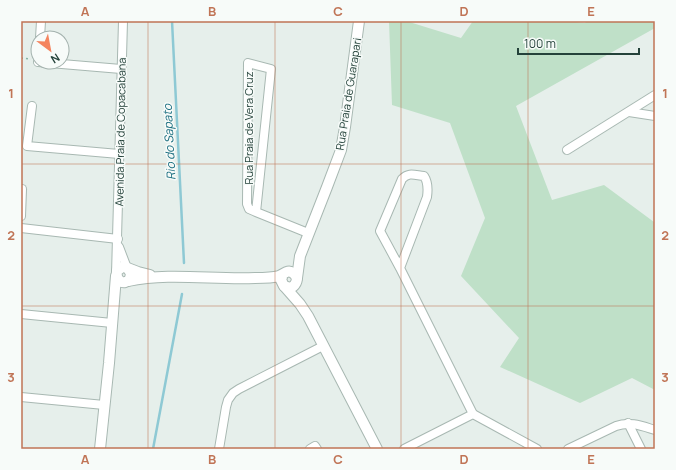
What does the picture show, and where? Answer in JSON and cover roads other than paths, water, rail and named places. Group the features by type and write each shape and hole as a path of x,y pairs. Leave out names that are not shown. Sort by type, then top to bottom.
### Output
{"street":[{"name":"Avenida Praia de Copacabana","path":"100,449 114,309 118,241 123,21"},
{"name":"Rua Praia de Guarapari","path":"308,316 297,278 300,256 341,150 359,21"},
{"name":"Rua Praia de Vera Cruz","path":"248,63 271,69 256,212 249,209 247,204 248,63"},
{"path":"70,65 121,69"},
{"path":"567,150 655,95"},
{"path":"32,106 27,146 120,154"},
{"path":"629,112 655,116"},
{"path":"400,268 427,198 428,187 424,176 410,174 402,179 380,231 473,414 537,449"},
{"path":"21,216 22,189"},
{"path":"256,212 308,233"},
{"path":"21,228 118,241"},
{"name":"Avenida Praia de Copacabana","path":"118,241 123,258 128,268"},
{"name":"Rua Praia de Guarapari","path":"284,274 300,256"},
{"path":"160,276 120,282 116,275 117,271 122,268 128,268 138,272 160,276 272,281 291,288 295,284 297,278 290,272 272,277 254,279"},
{"path":"128,268 131,273 128,281"},
{"path":"284,274 281,280 285,286"},
{"name":"Avenida Praia de Copacabana","path":"114,309 128,281"},
{"name":"Rua Praia de Guarapari","path":"285,286 308,316 377,449"},
{"path":"21,314 112,323"},
{"path":"219,449 226,407 228,400 233,393 323,346"},
{"path":"21,397 104,406"},
{"path":"404,449 473,414"},
{"path":"628,423 641,449"},
{"path":"568,449 622,424 628,423 655,430"},
{"path":"310,449 315,446 317,449"}],"waterway":[{"name":"Rio do Sapato","path":"172,21 184,263"},
{"name":"Rio do Sapato","path":"153,449 182,294"}]}
